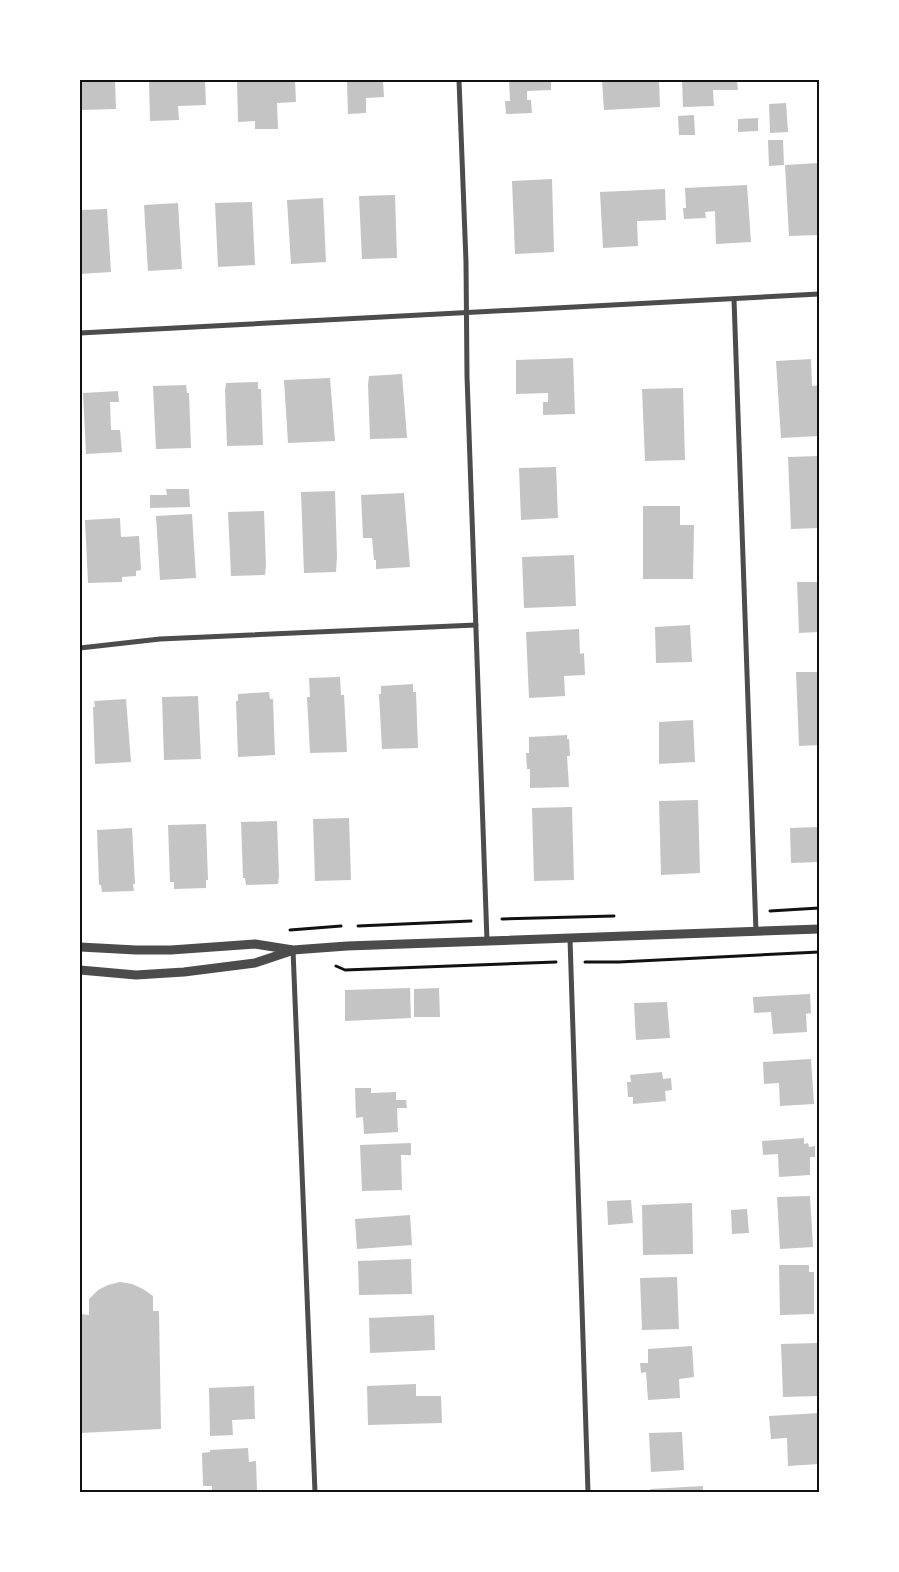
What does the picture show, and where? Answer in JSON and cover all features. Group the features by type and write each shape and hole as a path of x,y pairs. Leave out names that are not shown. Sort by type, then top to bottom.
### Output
{"street":[{"path":"459,80 467,314 467,376 487,941"},
{"path":"80,333 819,294"},
{"path":"734,299 756,932"},
{"path":"80,648 160,639 476,625"},
{"path":"80,947 115,950 171,950 255,944 293,950 819,929"},
{"path":"570,939 588,1492"},
{"path":"80,970 136,975 184,972 254,964 293,950"},
{"path":"293,950 315,1492"}],"path":[{"path":"619,962 819,952"},
{"path":"328,963 345,970 513,962"}],"building":[{"path":"80,80 115,80 116,109 80,110"},
{"path":"149,80 205,80 206,105 178,106 179,120 150,121"},
{"path":"237,80 295,80 296,102 277,103 278,129 255,129 255,121 238,122"},
{"path":"347,80 383,80 384,97 366,98 366,113 348,114"},
{"path":"509,80 551,80 551,90 527,91 527,100 531,100 532,113 506,114 505,101 510,101"},
{"path":"602,80 659,80 660,107 604,110"},
{"path":"682,80 737,80 738,90 713,90 714,106 683,107"},
{"path":"786,103 788,132 770,133 769,104"},
{"path":"694,115 695,135 679,135 678,116"},
{"path":"758,118 758,131 738,132 738,119"},
{"path":"768,140 783,140 784,165 769,166"},
{"path":"819,163 819,235 789,236 785,165"},
{"path":"552,179 554,252 515,254 512,181"},
{"path":"747,185 751,242 716,244 715,211 705,212 706,218 684,219 683,208 686,208 685,188"},
{"path":"665,189 666,220 637,221 638,246 603,248 600,192"},
{"path":"395,195 397,258 362,259 359,196"},
{"path":"323,198 326,262 291,264 287,200"},
{"path":"252,202 255,265 218,267 215,203"},
{"path":"178,203 182,269 148,271 144,205"},
{"path":"107,209 111,272 80,274 80,210"},
{"path":"573,358 575,414 543,415 543,402 548,402 548,393 516,394 516,360"},
{"path":"811,359 812,386 819,385 819,436 781,438 776,361"},
{"path":"402,374 407,438 370,439 369,376"},
{"path":"330,378 335,441 288,443 284,380"},
{"path":"258,382 258,389 261,389 263,445 227,446 226,383"},
{"path":"186,385 187,393 189,393 191,448 156,449 153,386"},
{"path":"683,388 685,460 645,461 642,389"},
{"path":"118,391 119,402 110,402 111,430 120,430 122,452 86,454 83,393"},
{"path":"819,456 819,528 791,529 788,457"},
{"path":"556,467 558,518 521,520 519,468"},
{"path":"166,489 189,489 190,507 150,508 150,495 167,495"},
{"path":"335,491 336,572 304,573 301,492"},
{"path":"404,493 410,567 376,569 372,538 363,538 361,495"},
{"path":"643,506 680,506 680,525 694,525 693,579 643,579"},
{"path":"264,511 265,575 231,576 228,512"},
{"path":"192,514 196,578 160,580 156,516"},
{"path":"120,518 121,537 139,536 141,570 136,571 136,576 122,577 122,582 88,583 85,520"},
{"path":"574,555 576,606 524,608 522,557"},
{"path":"797,582 819,582 819,632 799,633"},
{"path":"690,625 692,662 656,663 655,627"},
{"path":"579,629 580,654 584,653 585,675 564,676 565,696 529,698 526,632"},
{"path":"796,672 819,672 819,745 799,746"},
{"path":"340,677 341,695 344,695 347,752 310,753 307,697 310,697 309,678"},
{"path":"413,684 413,692 416,692 418,748 382,749 379,694 381,694 381,686"},
{"path":"269,692 270,699 273,699 275,755 238,757 236,701 238,701 238,694"},
{"path":"198,696 201,759 164,760 162,697"},
{"path":"126,699 131,762 95,764 94,701"},
{"path":"693,720 695,762 659,764 659,722"},
{"path":"567,735 570,756 567,756 569,787 530,788 530,769 527,769 526,753 529,753 529,737"},
{"path":"698,800 700,873 661,875 659,801"},
{"path":"572,807 574,880 534,881 532,808"},
{"path":"349,818 351,880 315,881 313,819"},
{"path":"277,821 278,884 246,885 245,878 243,878 241,822"},
{"path":"206,824 208,880 206,880 206,888 174,889 174,882 170,882 168,825"},
{"path":"819,827 819,862 791,863 790,828"},
{"path":"132,828 134,891 102,892 101,885 99,885 97,830"},
{"path":"410,988 411,1018 345,1021 345,990"},
{"path":"439,988 440,1017 414,1017 414,989"},
{"path":"810,994 811,1013 806,1014 807,1032 773,1034 771,1012 754,1013 753,997"},
{"path":"667,1002 670,1038 636,1040 634,1003"},
{"path":"811,1059 814,1104 780,1106 779,1083 764,1084 763,1062"},
{"path":"662,1072 663,1079 671,1078 672,1090 665,1091 666,1101 633,1104 633,1097 628,1097 627,1082 631,1082 630,1075"},
{"path":"355,1088 371,1088 371,1093 396,1092 396,1100 406,1100 407,1108 397,1108 398,1132 364,1134 363,1117 356,1118"},
{"path":"804,1138 804,1144 808,1143 809,1147 815,1146 815,1157 810,1157 810,1175 779,1177 778,1154 763,1155 762,1141"},
{"path":"411,1143 411,1155 401,1155 402,1190 362,1191 360,1145"},
{"path":"810,1196 813,1247 780,1249 777,1197"},
{"path":"631,1200 633,1223 608,1225 607,1201"},
{"path":"692,1203 693,1254 643,1255 642,1205"},
{"path":"747,1209 749,1233 732,1234 731,1210"},
{"path":"410,1215 412,1245 357,1249 355,1219"},
{"path":"411,1259 412,1294 359,1295 358,1261"},
{"path":"779,1265 809,1265 809,1272 814,1272 814,1314 780,1315"},
{"path":"677,1277 679,1329 642,1330 640,1278"},
{"path":"120,1282 132,1284 153,1296 153,1311 159,1311 161,1429 80,1433 80,1314 89,1315 89,1299 98,1290"},
{"path":"434,1315 435,1350 370,1353 369,1318"},
{"path":"817,1343 819,1396 783,1397 781,1344"},
{"path":"692,1346 694,1377 679,1379 680,1398 648,1400 646,1372 641,1373 640,1363 648,1363 648,1349"},
{"path":"416,1384 416,1396 441,1396 442,1423 368,1425 367,1386"},
{"path":"254,1386 255,1419 232,1420 233,1435 210,1436 209,1388"},
{"path":"819,1413 819,1464 788,1466 787,1438 771,1439 769,1416"},
{"path":"682,1432 684,1470 651,1472 649,1433"},
{"path":"248,1448 249,1462 256,1461 257,1491 212,1492 212,1486 203,1486 202,1453 210,1452 210,1450"},
{"path":"703,1486 703,1492 651,1492 650,1489"}]}
